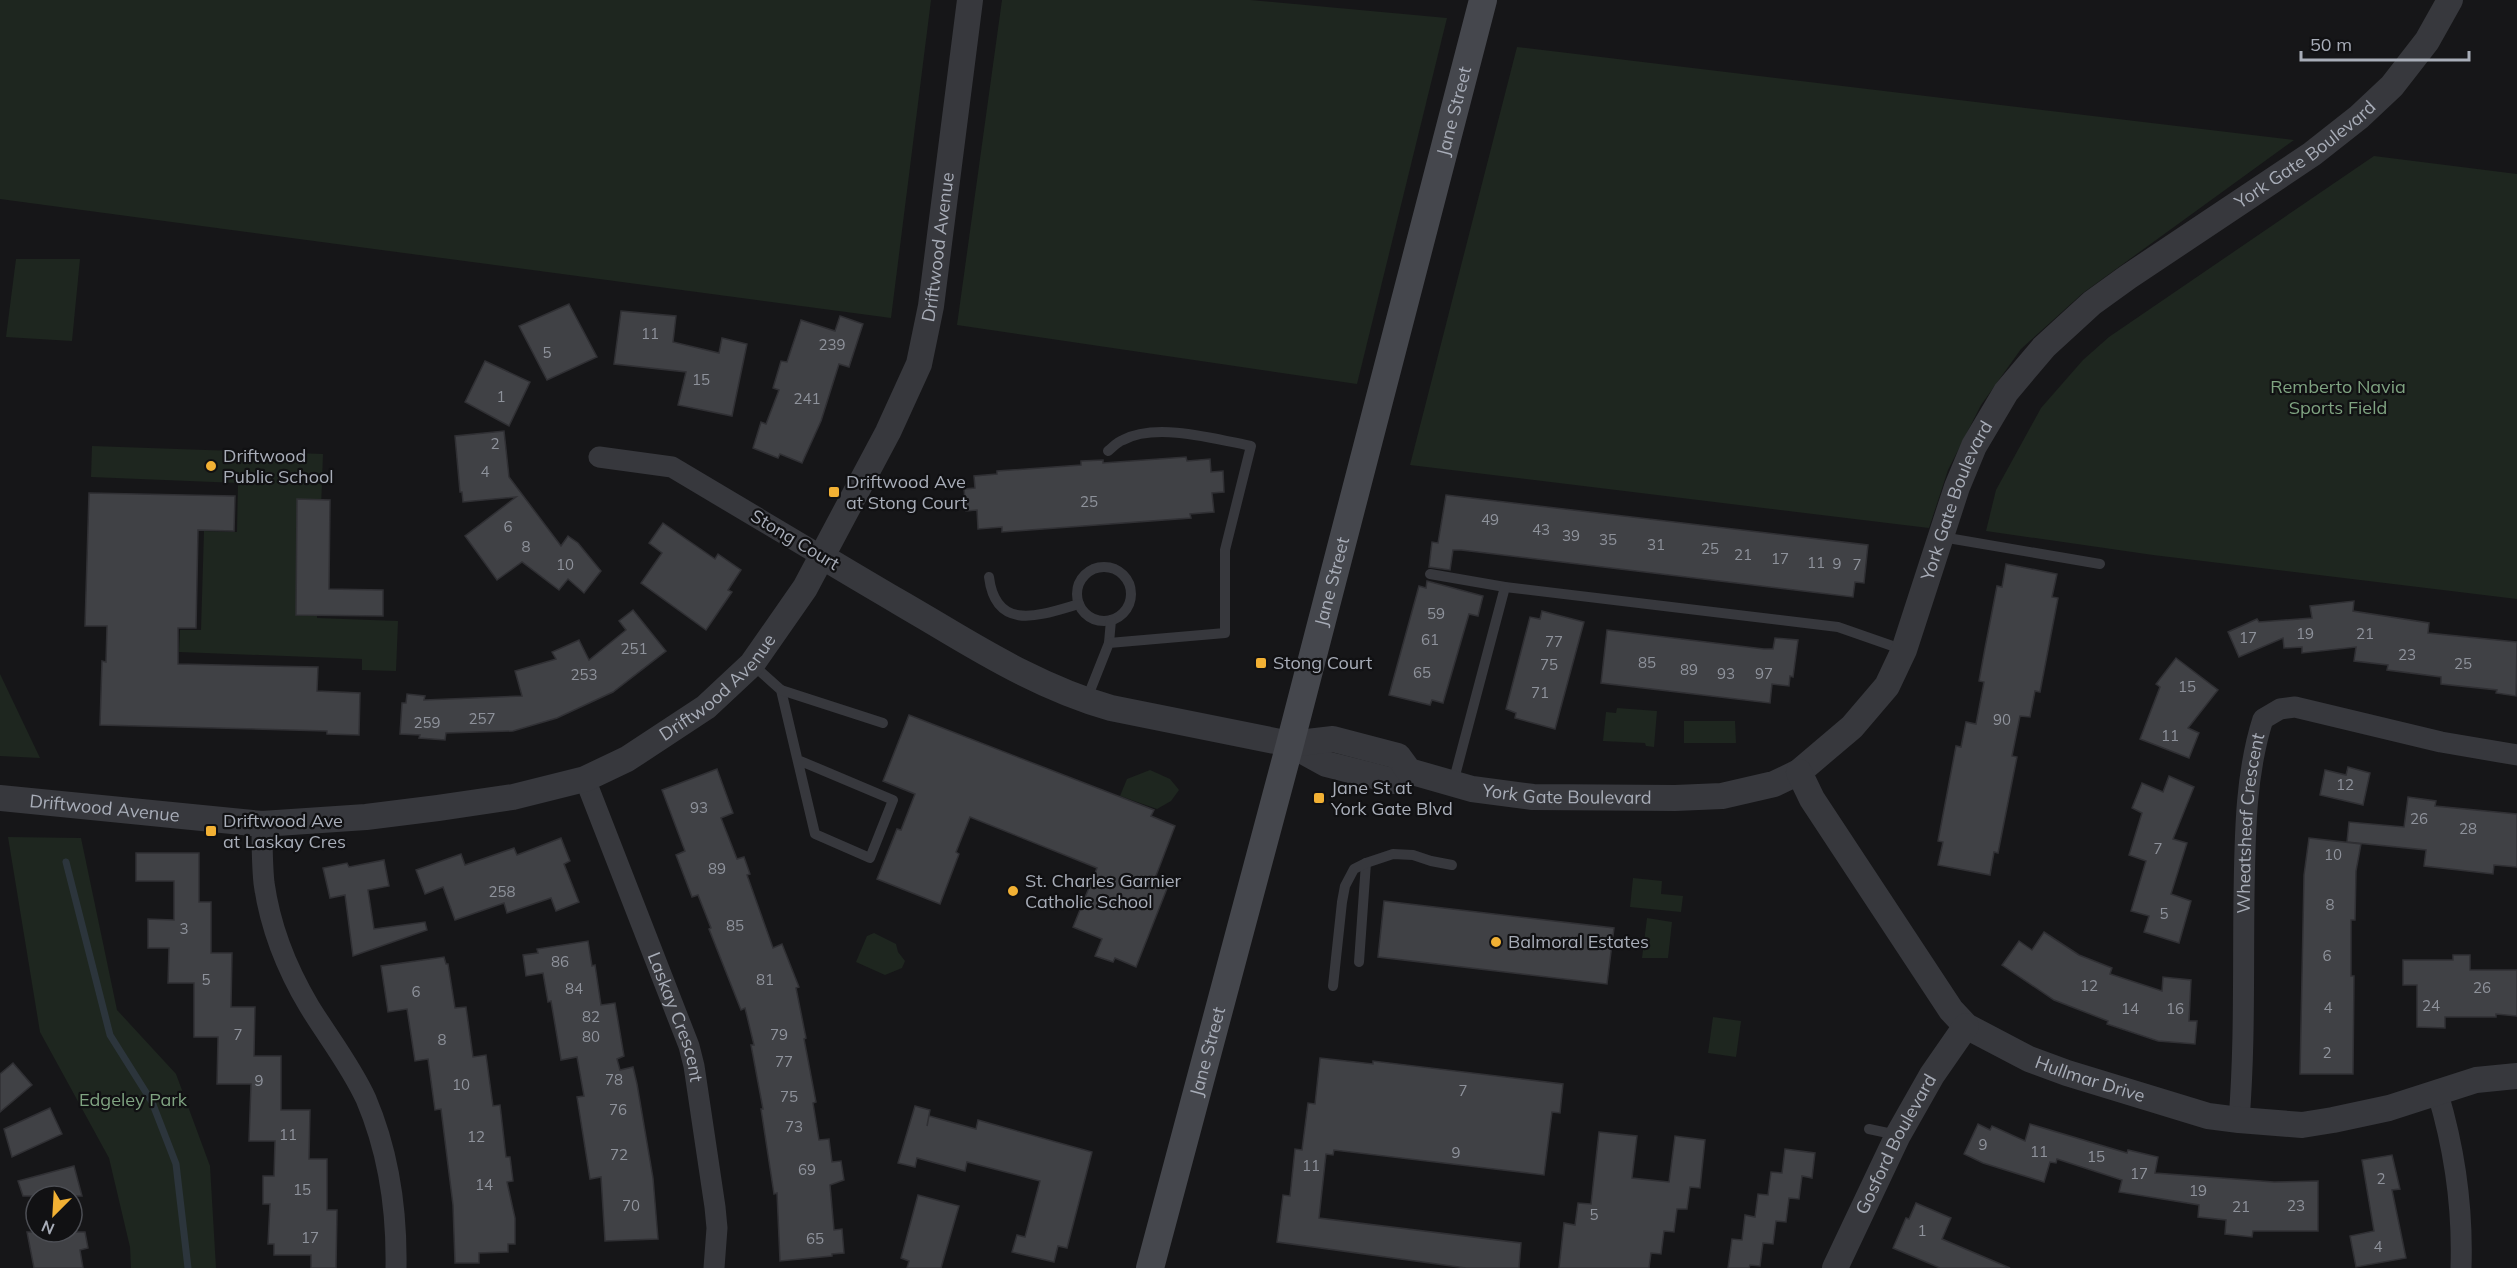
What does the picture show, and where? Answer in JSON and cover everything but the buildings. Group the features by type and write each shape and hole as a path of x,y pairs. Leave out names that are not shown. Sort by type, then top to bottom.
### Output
{"main road":[{"name":"Jane Street","path":"1150,1268 1290,744 1483,0"}],"street":[{"name":"Driftwood Avenue","path":"0,798 262,824 366,817 438,808 513,797 585,779 627,759 684,724 706,707 752,664 791,610 823,557 909,390 919,364 931,306 970,0"},
{"name":"York Gate Boulevard","path":"1290,744 1333,739 1398,756 1408,771 1492,792 1533,797 1722,796 1774,784 1799,772 1852,727 1887,686 1905,650 1957,487 1974,446 2006,392 2044,347 2092,303 2312,154 2359,117 2392,86 2427,41 2450,0"},
{"name":"Stong Court","path":"599,457 672,467 997,660 1048,686 1085,701 1111,708 1290,744"},
{"name":"Wheatsheaf Crescent","path":"2239,1120 2242,1073 2245,845 2251,773 2256,741 2263,719 2280,709 2295,707 2441,742 2517,755"},
{"name":"Hullmar Drive","path":"1799,772 1819,811 1951,1010 1966,1026 2029,1059 2067,1073 2208,1116 2302,1125 2362,1115 2438,1094 2476,1080 2517,1076"},
{"name":"Laskay Crescent","path":"585,779 689,1046 715,1208 717,1228 714,1268"},
{"path":"262,824 264,884 271,915 286,960 309,1006 360,1088 381,1141 394,1209 396,1268"},
{"name":"Gosford Boulevard","path":"1836,1268 1898,1135 1932,1075 1966,1026"},
{"path":"2438,1094 2448,1128 2459,1191 2461,1268"}],"lane":[{"path":"1108,451 1123,440 1140,434 1165,432 1251,446 1226,550 1225,633 1109,643"},
{"path":"1941,537 2100,564"},
{"path":"1095,568 1112,568 1126,578 1131,595 1125,611 1110,620 1095,620 1088,616 1078,604 1077,596 1081,579 1095,568"},
{"path":"1430,574 1504,587 1838,627 1905,650"},
{"path":"989,577 991,592 997,603 1011,614 1022,617 1039,616 1078,604"},
{"path":"1453,783 1504,587"},
{"path":"1085,701 1109,643 1110,620"},
{"path":"752,664 781,690 883,723"},
{"path":"781,690 798,760 816,834 870,858 893,800 798,760"},
{"path":"1333,986 1345,886 1354,869 1393,854 1413,855 1452,865"},
{"path":"1359,962 1366,863"},
{"path":"1869,1129 1898,1135"}],"green space":[{"path":"0,0 931,0 891,318 0,199"},
{"path":"1002,0 1250,0 1447,18 1357,384 957,325"},
{"path":"1517,47 2294,140 2083,293 2021,349 1981,405 1948,470 1929,528 1410,465"},
{"name":"Remberto Navia Sports Field","path":"2374,156 2517,174 2517,599 2153,555 1986,531 1996,490 2041,408 2083,360 2109,337"},
{"path":"16,259 80,259 72,341 6,337"},
{"path":"92,446 323,454 317,618 398,621 396,671 362,670 362,659 179,652 180,630 201,630 204,531 237,532 238,483 91,477"},
{"path":"0,674 40,758 0,756"},
{"path":"1617,708 1657,711 1654,747 1646,746 1645,743 1603,741 1606,712 1616,713"},
{"path":"1684,721 1735,721 1736,743 1684,743"},
{"path":"1150,770 1170,779 1179,790 1171,801 1157,809 1120,796 1127,779"},
{"name":"Edgeley Park","path":"8,837 81,838 117,1010 176,1074 210,1166 216,1268 131,1268 130,1247 109,1158 40,1032"},
{"path":"1633,878 1662,881 1661,894 1683,896 1681,912 1630,907"},
{"path":"1647,918 1672,922 1668,958 1642,958"},
{"path":"874,933 896,944 898,952 905,961 902,968 885,975 856,962 867,936"},
{"path":"1713,1017 1741,1021 1736,1057 1708,1053"}],"waterway":[{"path":"66,862 110,1035 152,1102 176,1164 188,1268"}],"place":[{"name":"Driftwood Public School","path":"211,466"},
{"name":"Driftwood Ave at Stong Court","path":"834,492"},
{"name":"Stong Court","path":"1261,663"},
{"name":"Jane St at York Gate Blvd","path":"1319,798"},
{"name":"Driftwood Ave at Laskay Cres","path":"211,831"},
{"name":"St. Charles Garnier Catholic School","path":"1013,891"},
{"name":"Balmoral Estates","path":"1496,942"}]}
